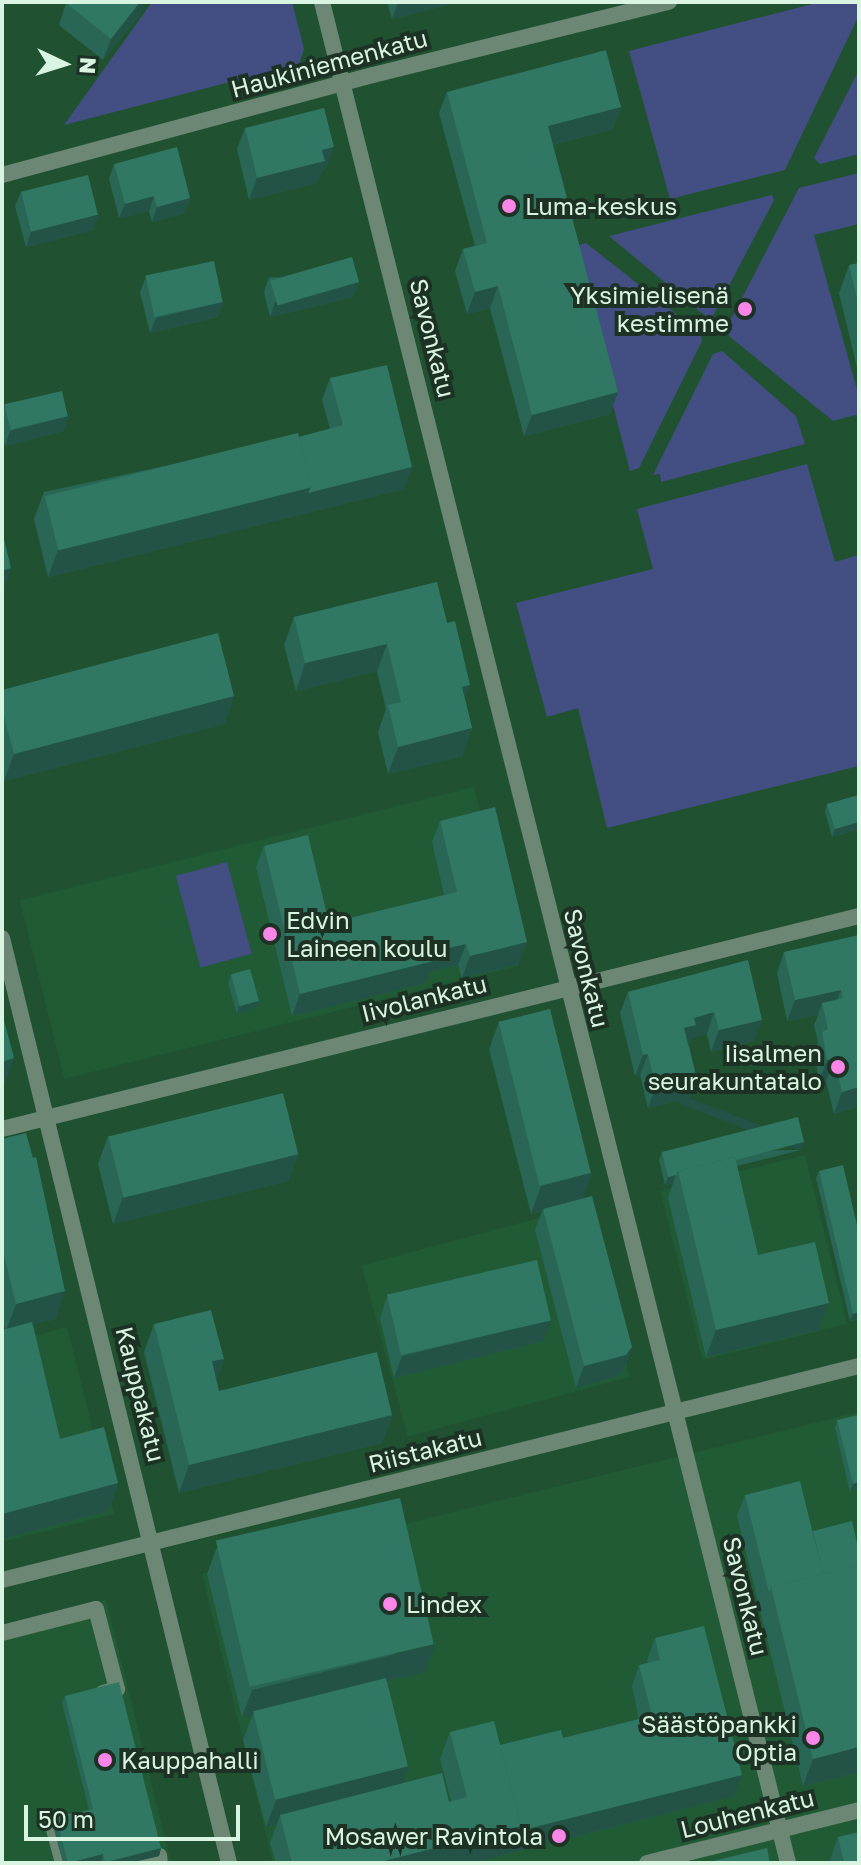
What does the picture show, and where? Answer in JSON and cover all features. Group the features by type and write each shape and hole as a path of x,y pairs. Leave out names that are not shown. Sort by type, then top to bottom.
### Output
{"street":[{"name":"Savonkatu","path":"322,2 460,542 567,987 788,1863"},
{"name":"Haukiniemenkatu","path":"2,175 343,83 669,2"},
{"name":"Iivolankatu","path":"2,1129 859,916"},
{"name":"Kauppakatu","path":"2,938 49,1118 229,1863"},
{"name":"Riistakatu","path":"2,1580 859,1366"},
{"path":"2,1633 96,1609 117,1689 89,1696"},
{"name":"Louhenkatu","path":"647,1863 859,1810"},
{"path":"63,1863 53,1826 90,1817"},
{"path":"129,1863 159,1856 160,1863"},
{"path":"94,1863 101,1863"}],"shaded area":[{"path":"152,2 292,2 304,49 299,64 64,125"},
{"path":"820,2 859,2 859,15 785,170 670,199 629,51"},
{"path":"859,70 859,154 820,164 814,158"},
{"path":"859,173 859,224 814,235 859,397 859,414 833,421 729,336 727,327 799,188"},
{"path":"772,195 774,200 713,316 708,318 609,236"},
{"path":"586,243 700,333 702,341 639,468 630,471 572,247"},
{"path":"722,351 796,416 805,444 661,482 660,474 653,475 713,354"},
{"path":"807,464 835,562 859,555 859,766 607,828 578,708 547,717 516,603 653,569 637,509"},
{"name":"Edvin Laineen koulu","path":"474,787 519,966 64,1079 20,900"},
{"path":"227,862 252,954 200,967 176,876"},
{"path":"805,1155 847,1324 703,1360 660,1191"},
{"path":"584,1206 630,1377 408,1436 362,1266"},
{"path":"67,1327 114,1514 2,1542 2,1345"},
{"path":"859,1412 859,1863 273,1863 202,1574"},
{"path":"106,1599 171,1863 2,1863 2,1626"}],"building":[{"path":"68,2 140,2 111,39"},
{"name":"Luma-keskus","path":"606,50 621,107 548,126 618,392 532,415 498,286 475,292 463,249 487,243 447,92"},
{"path":"324,108 334,147 322,150 325,161 257,178 245,128"},
{"path":"177,147 190,198 157,207 154,196 125,204 114,164"},
{"path":"88,175 98,215 31,231 21,192"},
{"path":"352,257 359,282 277,305 270,280"},
{"path":"214,261 223,302 154,317 146,276"},
{"path":"859,263 859,307 849,265"},
{"path":"387,365 412,467 308,493 311,487 299,437 343,425 330,378"},
{"path":"62,391 68,416 10,430 5,404"},
{"path":"298,433 312,487 58,550 45,496"},
{"path":"2,531 11,568 2,571"},
{"path":"437,582 447,623 455,621 470,685 462,687 472,728 398,747 388,705 401,702 387,644 305,663 294,617"},
{"path":"218,633 234,696 14,754 2,709 2,690"},
{"path":"859,795 859,822 835,829 827,804"},
{"path":"495,807 527,942 470,956 466,944 431,952 434,961 300,994 264,846 308,835 329,923 457,892 440,821"},
{"path":"859,935 859,1087 842,1092 834,1059 827,1060 822,1032 828,1029 822,1003 843,998 841,990 795,1000 784,952"},
{"path":"748,960 762,1020 719,1030 714,1012 694,1018 696,1025 684,1028 696,1076 656,1086 648,1054 643,1055 628,992"},
{"path":"250,969 259,1001 240,1006 231,975"},
{"path":"550,1009 591,1173 539,1186 499,1022"},
{"path":"2,1013 14,1058 2,1062"},
{"path":"283,1093 298,1154 124,1198 108,1137"},
{"path":"798,1117 804,1142 678,1171 676,1175 668,1177 662,1152"},
{"path":"26,1133 33,1158 36,1157 65,1291 16,1304 2,1247 2,1139"},
{"path":"735,1157 758,1255 815,1242 829,1303 716,1330 678,1171"},
{"path":"843,1165 859,1234 859,1312 853,1314 819,1171"},
{"path":"592,1196 632,1347 626,1355 584,1366 543,1209"},
{"path":"537,1260 551,1320 401,1355 387,1295"},
{"path":"211,1310 224,1359 212,1361 219,1391 377,1352 392,1415 189,1465 154,1324"},
{"path":"32,1322 60,1439 104,1427 118,1483 2,1514 2,1330"},
{"path":"858,1415 859,1482 853,1484 837,1420"},
{"path":"800,1481 823,1574 771,1587 769,1592 745,1495"},
{"path":"400,1498 434,1644 250,1687 216,1541"},
{"path":"852,1521 859,1565 823,1574 813,1531"},
{"path":"859,1565 859,1747 813,1759 771,1587"},
{"path":"704,1626 742,1775 519,1831 521,1826 500,1745 561,1730 563,1738 652,1716 639,1665 660,1660 655,1638"},
{"path":"386,1678 408,1766 275,1799 253,1711"},
{"name":"Kauppahalli","path":"119,1682 161,1848 105,1862 103,1854 68,1863 56,1818 93,1809 65,1696"},
{"path":"494,1721 521,1826 376,1863 292,1863 280,1815 442,1773 449,1802 467,1797 450,1732"},
{"path":"859,1832 859,1863 844,1863 838,1837"},
{"path":"767,1848 770,1863 713,1863 713,1861"}],"place":[{"name":"Luma-keskus","path":"509,206"},
{"name":"Yksimielisenä kestimme","path":"745,309"},
{"name":"Edvin Laineen koulu","path":"270,934"},
{"name":"Iisalmen seurakuntatalo","path":"838,1067"},
{"name":"Lindex","path":"390,1604"},
{"name":"Säästöpankki Optia","path":"813,1738"},
{"name":"Kauppahalli","path":"105,1760"},
{"name":"Mosawer Ravintola","path":"559,1836"}]}
